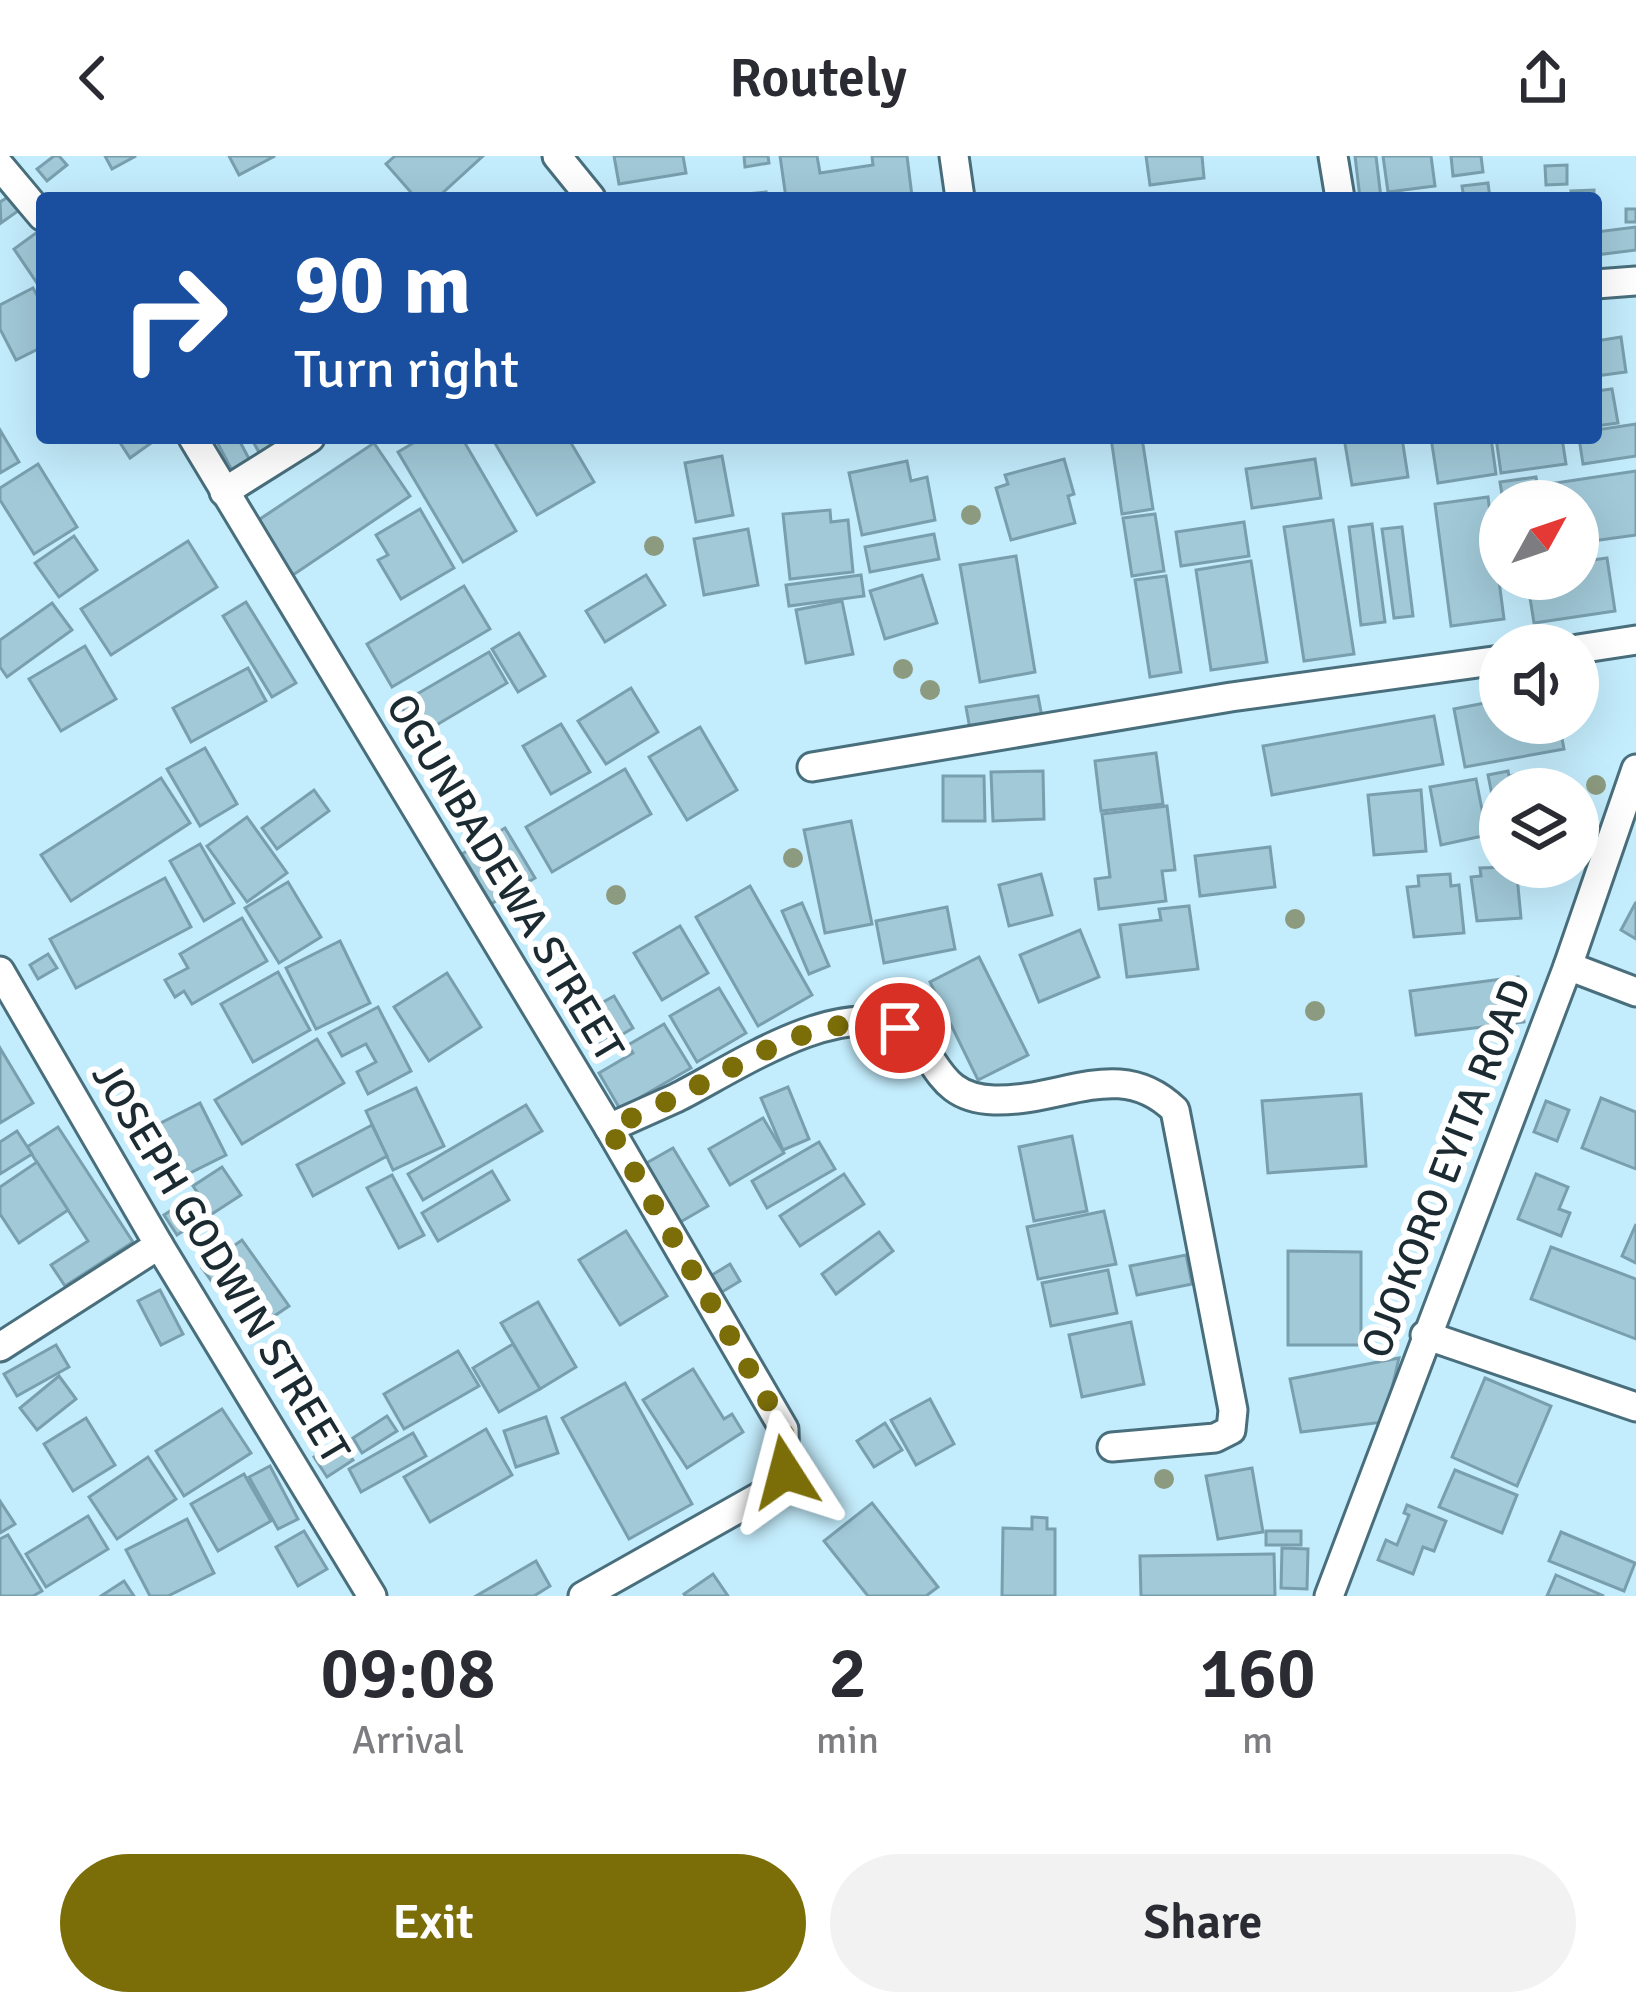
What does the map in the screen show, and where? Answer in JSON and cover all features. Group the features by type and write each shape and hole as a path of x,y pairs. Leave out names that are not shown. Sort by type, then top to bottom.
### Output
{"street":[{"path":"557,156 586,192"},
{"path":"954,156 959,192"},
{"path":"1333,156 1339,192"},
{"path":"0,166 36,209"},
{"path":"1602,284 1636,281"},
{"name":"OGUNBADEWA STREET","path":"196,444 609,1128 784,1429 785,1472 764,1494 583,1596"},
{"path":"224,493 301,444"},
{"path":"1599,646 1636,640"},
{"path":"812,766 1232,697 1479,663"},
{"name":"OJOKORO EYITA ROAD","path":"1329,1596 1568,966 1636,770"},
{"path":"1568,966 1636,992"},
{"name":"JOSEPH GODWIN STREET","path":"0,970 371,1596"},
{"path":"609,1128 771,1047 836,1025 877,1022 900,1028 950,1087 978,1100 1016,1101 1126,1081 1157,1093 1175,1110 1233,1410 1231,1430 1215,1438 1112,1447"},
{"path":"0,1347 159,1245"},
{"path":"1425,1335 1636,1406"}],"building":[{"path":"54,156 67,165 47,181 37,169"},
{"path":"105,156 136,156 112,169"},
{"path":"229,156 275,156 239,175"},
{"path":"395,156 483,156 444,192 411,192 386,164"},
{"path":"614,156 683,156 686,173 619,184"},
{"path":"744,156 768,156 769,163 745,167"},
{"path":"780,156 817,156 820,173 873,165 872,156 907,156 912,192 785,192"},
{"path":"1146,156 1202,156 1204,178 1150,185"},
{"path":"1355,156 1376,156 1380,192 1359,192"},
{"path":"1383,156 1431,156 1435,186 1388,192"},
{"path":"1451,156 1481,156 1483,172 1453,176"},
{"path":"1567,165 1567,184 1546,185 1545,166"},
{"path":"1488,183 1489,192 1463,192 1462,186"},
{"path":"8,197 18,211 1,223 0,202"},
{"path":"1626,209 1636,209 1636,222 1626,222"},
{"path":"1636,227 1636,250 1602,254 1602,231"},
{"path":"36,233 36,282 14,249"},
{"path":"33,288 36,350 16,360 0,329 0,305"},
{"path":"1621,337 1626,372 1602,375 1602,340"},
{"path":"1612,389 1618,423 1602,425 1602,390"},
{"path":"1636,424 1636,456 1583,464 1580,444 1602,444 1602,429"},
{"path":"0,430 19,462 0,473"},
{"path":"121,444 150,444 130,458"},
{"path":"218,444 241,444 255,470 237,480"},
{"path":"254,444 278,444 260,454"},
{"path":"372,444 410,496 293,575 257,521"},
{"path":"412,444 465,444 516,531 463,562 398,452"},
{"path":"496,444 572,444 594,482 537,515"},
{"path":"1112,444 1143,444 1153,509 1122,514"},
{"path":"1345,444 1403,444 1408,477 1352,485"},
{"path":"1432,444 1492,444 1496,474 1438,483"},
{"path":"1497,444 1563,444 1566,464 1501,473"},
{"path":"722,456 733,515 696,522 685,463"},
{"path":"1064,459 1074,494 1068,496 1075,523 1011,540 996,488 1008,484 1005,475"},
{"path":"1315,459 1321,498 1252,508 1246,469"},
{"path":"907,461 911,481 927,477 935,520 862,535 849,473"},
{"path":"38,464 77,527 34,554 0,500 0,488"},
{"path":"1636,471 1636,535 1599,540 1599,480 1576,480"},
{"path":"1479,498 1479,600 1502,600 1504,619 1451,626 1435,504"},
{"path":"420,509 454,568 401,599 378,560 388,555 376,535"},
{"path":"830,510 831,522 848,520 853,572 790,579 783,514"},
{"path":"1155,514 1164,571 1132,576 1123,518"},
{"path":"1333,520 1354,654 1304,661 1284,527"},
{"path":"1244,522 1249,556 1181,566 1176,532"},
{"path":"1372,524 1385,622 1361,625 1349,527"},
{"path":"1402,527 1413,616 1394,618 1382,529"},
{"path":"748,529 758,585 704,595 694,539"},
{"path":"934,534 939,559 870,572 865,547"},
{"path":"74,536 97,570 59,597 35,563"},
{"path":"188,541 217,587 111,655 81,609"},
{"path":"1016,556 1035,672 980,682 960,565"},
{"path":"1607,558 1615,611 1534,623 1530,600 1599,600 1599,559"},
{"path":"1251,561 1267,662 1211,670 1196,570"},
{"path":"646,575 665,605 605,642 586,611"},
{"path":"861,575 864,596 789,606 786,585"},
{"path":"922,575 937,623 885,639 870,591"},
{"path":"1166,576 1181,672 1150,677 1135,580"},
{"path":"464,586 490,629 392,687 367,644"},
{"path":"842,601 853,654 806,663 796,610"},
{"path":"246,602 296,683 272,697 223,616"},
{"path":"52,603 72,630 7,677 0,667 0,640"},
{"path":"519,633 545,676 518,692 492,649"},
{"path":"85,646 116,699 61,731 29,679"},
{"path":"489,652 507,683 418,736 400,704"},
{"path":"248,668 266,701 191,742 173,708"},
{"path":"631,688 658,732 606,764 578,721"},
{"path":"1038,696 1042,717 970,729 966,707"},
{"path":"1479,704 1479,744 1563,744 1564,749 1465,767 1454,709"},
{"path":"1434,716 1443,764 1272,795 1263,746"},
{"path":"561,724 590,772 551,794 523,746"},
{"path":"700,727 737,790 687,820 649,757"},
{"path":"205,748 237,804 200,826 167,769"},
{"path":"1156,753 1163,804 1101,811 1095,761"},
{"path":"625,769 651,814 552,872 526,827"},
{"path":"1043,771 1044,819 993,821 991,772"},
{"path":"943,776 984,776 985,821 943,821"},
{"path":"161,778 190,823 71,901 41,855"},
{"path":"1476,779 1479,837 1441,845 1430,787"},
{"path":"314,790 329,811 277,849 262,828"},
{"path":"1421,790 1426,851 1374,855 1368,795"},
{"path":"1167,806 1175,870 1162,871 1166,901 1099,909 1095,879 1110,877 1102,814"},
{"path":"247,817 287,873 247,902 207,846"},
{"path":"851,821 872,924 825,933 804,830"},
{"path":"505,828 535,878 491,904 462,854"},
{"path":"200,844 234,903 204,921 170,861"},
{"path":"1270,847 1275,887 1200,896 1195,856"},
{"path":"1041,874 1052,915 1009,926 999,885"},
{"path":"1450,874 1451,886 1459,885 1464,933 1414,937 1407,887 1419,886 1418,876"},
{"path":"1479,876 1479,888 1518,888 1521,918 1477,921 1471,877"},
{"path":"165,878 191,927 76,988 50,939"},
{"path":"288,882 321,937 279,963 245,908"},
{"path":"750,886 812,995 758,1026 696,917"},
{"path":"1636,902 1636,939 1621,930"},
{"path":"802,903 829,966 809,974 782,911"},
{"path":"1189,906 1198,969 1127,977 1120,925 1161,920 1159,909"},
{"path":"947,907 955,949 884,963 876,921"},
{"path":"242,918 267,961 192,1004 184,991 175,997 165,980 188,968 180,954"},
{"path":"680,926 708,973 662,1000 634,953"},
{"path":"1080,930 1099,977 1039,1002 1020,955"},
{"path":"340,941 370,1003 316,1029 286,968"},
{"path":"48,954 57,968 38,979 30,965"},
{"path":"979,957 1028,1055 978,1080 930,982"},
{"path":"278,972 310,1030 253,1062 221,1004"},
{"path":"447,973 481,1027 429,1061 394,1007"},
{"path":"1518,977 1524,1022 1416,1035 1410,991"},
{"path":"719,988 746,1033 697,1062 670,1016"},
{"path":"614,996 633,1028 593,1052 573,1019"},
{"path":"378,1007 411,1071 368,1094 357,1072 376,1062 366,1044 342,1056 329,1033"},
{"path":"664,1024 691,1068 620,1109 599,1073 633,1053 628,1045"},
{"path":"317,1039 344,1083 242,1144 215,1100"},
{"path":"0,1048 33,1103 0,1123"},
{"path":"788,1087 809,1139 783,1150 761,1098"},
{"path":"416,1088 444,1146 393,1170 366,1111"},
{"path":"1361,1094 1366,1166 1268,1173 1262,1101"},
{"path":"1601,1098 1636,1112 1636,1169 1582,1148"},
{"path":"1546,1101 1569,1110 1557,1141 1534,1132"},
{"path":"200,1103 226,1155 180,1178 153,1127"},
{"path":"526,1105 542,1131 423,1200 408,1174"},
{"path":"763,1118 784,1153 730,1185 709,1149"},
{"path":"372,1125 387,1156 313,1196 297,1165"},
{"path":"58,1127 133,1242 65,1286 51,1265 88,1241 27,1147"},
{"path":"17,1131 32,1154 0,1174 0,1142"},
{"path":"1072,1136 1087,1211 1034,1221 1019,1147"},
{"path":"819,1142 835,1169 767,1208 752,1181"},
{"path":"673,1148 708,1206 677,1224 643,1165"},
{"path":"37,1162 68,1210 19,1243 0,1214 0,1187"},
{"path":"222,1167 241,1195 212,1214 193,1186"},
{"path":"492,1171 509,1200 438,1241 422,1213"},
{"path":"844,1174 864,1204 800,1246 780,1216"},
{"path":"1536,1174 1568,1187 1559,1209 1570,1213 1561,1236 1518,1219"},
{"path":"392,1175 424,1235 399,1248 367,1188"},
{"path":"184,1202 197,1222 177,1235 164,1215"},
{"path":"1104,1211 1116,1264 1038,1279 1027,1227"},
{"path":"1636,1224 1636,1263 1622,1256"},
{"path":"626,1231 667,1296 620,1325 579,1260"},
{"path":"879,1232 893,1251 836,1294 822,1274"},
{"path":"242,1240 289,1306 258,1327 227,1284 218,1290 202,1268"},
{"path":"1551,1247 1636,1279 1636,1339 1531,1299"},
{"path":"1288,1251 1361,1252 1361,1345 1288,1345"},
{"path":"1186,1255 1192,1284 1137,1295 1130,1266"},
{"path":"730,1264 740,1281 722,1292 712,1275"},
{"path":"1108,1270 1117,1313 1051,1326 1042,1283"},
{"path":"160,1290 183,1334 161,1345 138,1301"},
{"path":"538,1302 576,1367 540,1389 501,1323"},
{"path":"1131,1322 1144,1384 1082,1397 1069,1335"},
{"path":"513,1344 540,1389 499,1412 473,1368"},
{"path":"56,1345 69,1367 17,1396 4,1374"},
{"path":"458,1351 479,1386 404,1429 384,1394"},
{"path":"1399,1358 1384,1422 1301,1432 1290,1379"},
{"path":"693,1369 724,1419 732,1414 743,1432 687,1468 643,1400"},
{"path":"59,1376 76,1399 37,1430 20,1408"},
{"path":"1485,1378 1551,1406 1517,1486 1452,1457"},
{"path":"625,1383 692,1504 629,1539 562,1418"},
{"path":"930,1399 954,1444 916,1465 891,1420"},
{"path":"222,1409 251,1453 184,1496 156,1451"},
{"path":"387,1416 397,1431 362,1453 353,1438"},
{"path":"546,1417 558,1453 516,1467 504,1431"},
{"path":"86,1418 115,1465 73,1491 44,1444"},
{"path":"885,1423 902,1450 874,1467 857,1441"},
{"path":"486,1429 512,1475 430,1522 404,1477"},
{"path":"413,1433 426,1456 361,1492 349,1469"},
{"path":"340,1440 353,1460 327,1477 314,1457"},
{"path":"148,1457 176,1499 117,1539 89,1497"},
{"path":"270,1466 298,1519 278,1529 249,1477"},
{"path":"1252,1468 1263,1532 1218,1539 1206,1476"},
{"path":"1455,1470 1517,1495 1502,1533 1439,1507"},
{"path":"244,1474 271,1521 218,1551 191,1504"},
{"path":"0,1501 15,1524 0,1533"},
{"path":"872,1503 938,1587 926,1596 868,1596 824,1541"},
{"path":"1407,1505 1446,1521 1434,1551 1423,1547 1413,1574 1378,1560 1386,1540 1397,1545 1409,1515 1404,1513"},
{"path":"88,1516 108,1549 46,1587 26,1554"},
{"path":"1032,1517 1047,1518 1047,1529 1055,1529 1055,1596 1002,1596 1003,1528 1032,1529"},
{"path":"187,1519 214,1573 168,1596 150,1596 126,1550"},
{"path":"304,1531 327,1569 298,1586 276,1547"},
{"path":"1266,1531 1301,1531 1301,1545 1266,1545"},
{"path":"1561,1532 1635,1563 1624,1591 1549,1561"},
{"path":"8,1535 42,1591 33,1596 0,1596 0,1539"},
{"path":"1282,1548 1308,1549 1307,1589 1281,1588"},
{"path":"1274,1554 1275,1596 1141,1596 1140,1556"},
{"path":"536,1561 550,1586 534,1596 476,1596"},
{"path":"713,1574 728,1596 685,1596 684,1594"},
{"path":"1556,1575 1604,1596 1547,1596"},
{"path":"124,1581 134,1596 101,1596"}],"route":[{"path":"785,1472 784,1429 609,1128 771,1047 803,1036 836,1025 877,1022 900,1028"}]}
